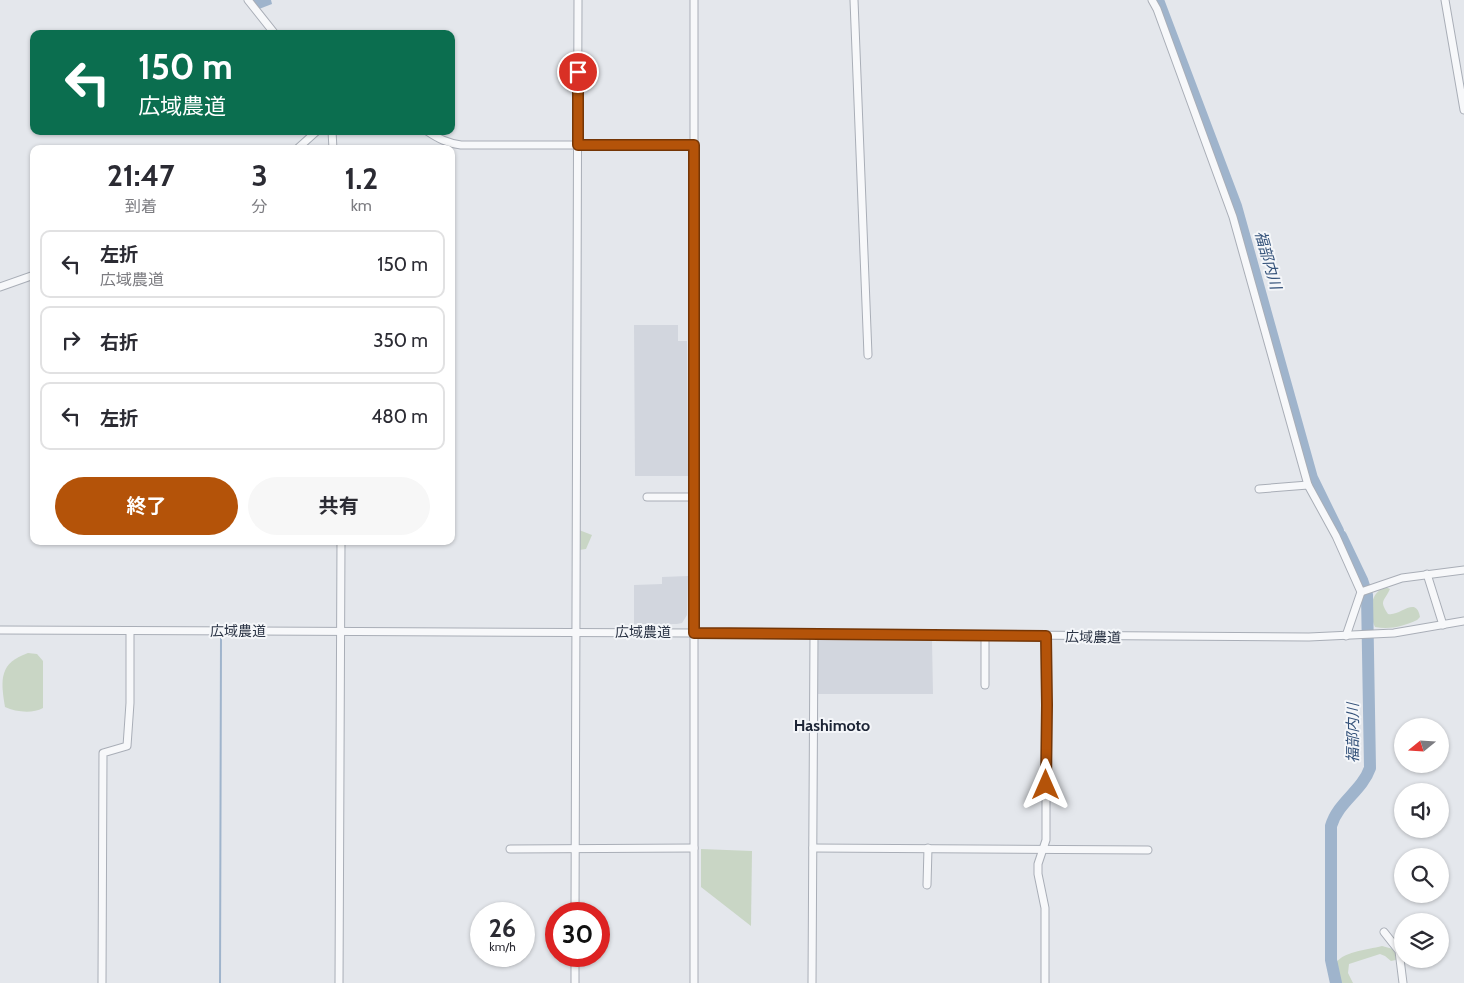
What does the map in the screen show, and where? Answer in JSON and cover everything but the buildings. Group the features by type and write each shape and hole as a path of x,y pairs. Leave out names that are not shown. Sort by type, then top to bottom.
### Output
{"street":[{"path":"248,0 272,30"},
{"path":"575,902 578,0"},
{"path":"694,0 694,983"},
{"path":"854,0 868,355"},
{"path":"1152,0 1157,9 1233,217 1308,485 1364,591 1346,636"},
{"path":"1445,0 1464,110"},
{"path":"301,145 313,135"},
{"path":"433,135 450,144 461,145 694,145"},
{"path":"0,287 30,276"},
{"path":"1259,488 1308,485"},
{"path":"647,497 694,497"},
{"path":"339,983 341,545"},
{"path":"1364,591 1402,578 1464,570"},
{"path":"1427,574 1443,625"},
{"name":"広域農道","path":"0,630 576,632 985,636 1346,636 1374,635 1464,620"},
{"path":"102,983 103,752 127,746 130,703 130,631"},
{"path":"812,983 814,634"},
{"path":"985,636 985,685"},
{"path":"1045,983 1045,908 1038,874 1038,864 1046,840 1046,636"},
{"path":"510,849 694,848"},
{"path":"813,848 1148,850"},
{"path":"927,885 928,848"},
{"path":"1384,932 1399,951 1403,983"},
{"path":"574,983 575,967"}],"shaded area":[{"path":"634,325 678,325 678,341 687,341 688,476 635,476"},
{"path":"688,576 687,615 682,623 634,624 634,585 662,584 662,577"},
{"path":"816,640 932,640 933,694 816,694"}],"green space":[{"path":"579,530 592,535 586,549 579,550"},
{"path":"1386,587 1390,589 1383,603 1388,614 1411,607 1418,611 1420,617 1417,620 1397,627 1375,627 1371,610 1373,598 1380,590"},
{"path":"28,653 37,654 43,661 43,708 29,712 5,707 3,688 4,673 7,667 19,657"},
{"path":"701,849 752,851 751,926 701,887"},
{"path":"1382,946 1393,949 1394,960 1391,961 1380,954 1349,964 1348,973 1353,983 1338,983 1334,966 1342,957"}],"water":[{"path":"253,0 271,0 272,4 259,9"}],"waterway":[{"name":"福部内川","path":"1158,0 1236,206 1312,478 1338,531"},
{"name":"福部内川","path":"1336,983 1331,960 1331,826 1339,810 1362,783 1370,768 1367,595 1341,536"},
{"path":"220,983 221,637"}],"district":[{"name":"Hashimoto","path":"832,725"}],"route":[{"path":"578,72 578,145 694,145 694,633 1046,636 1046,785"}]}
